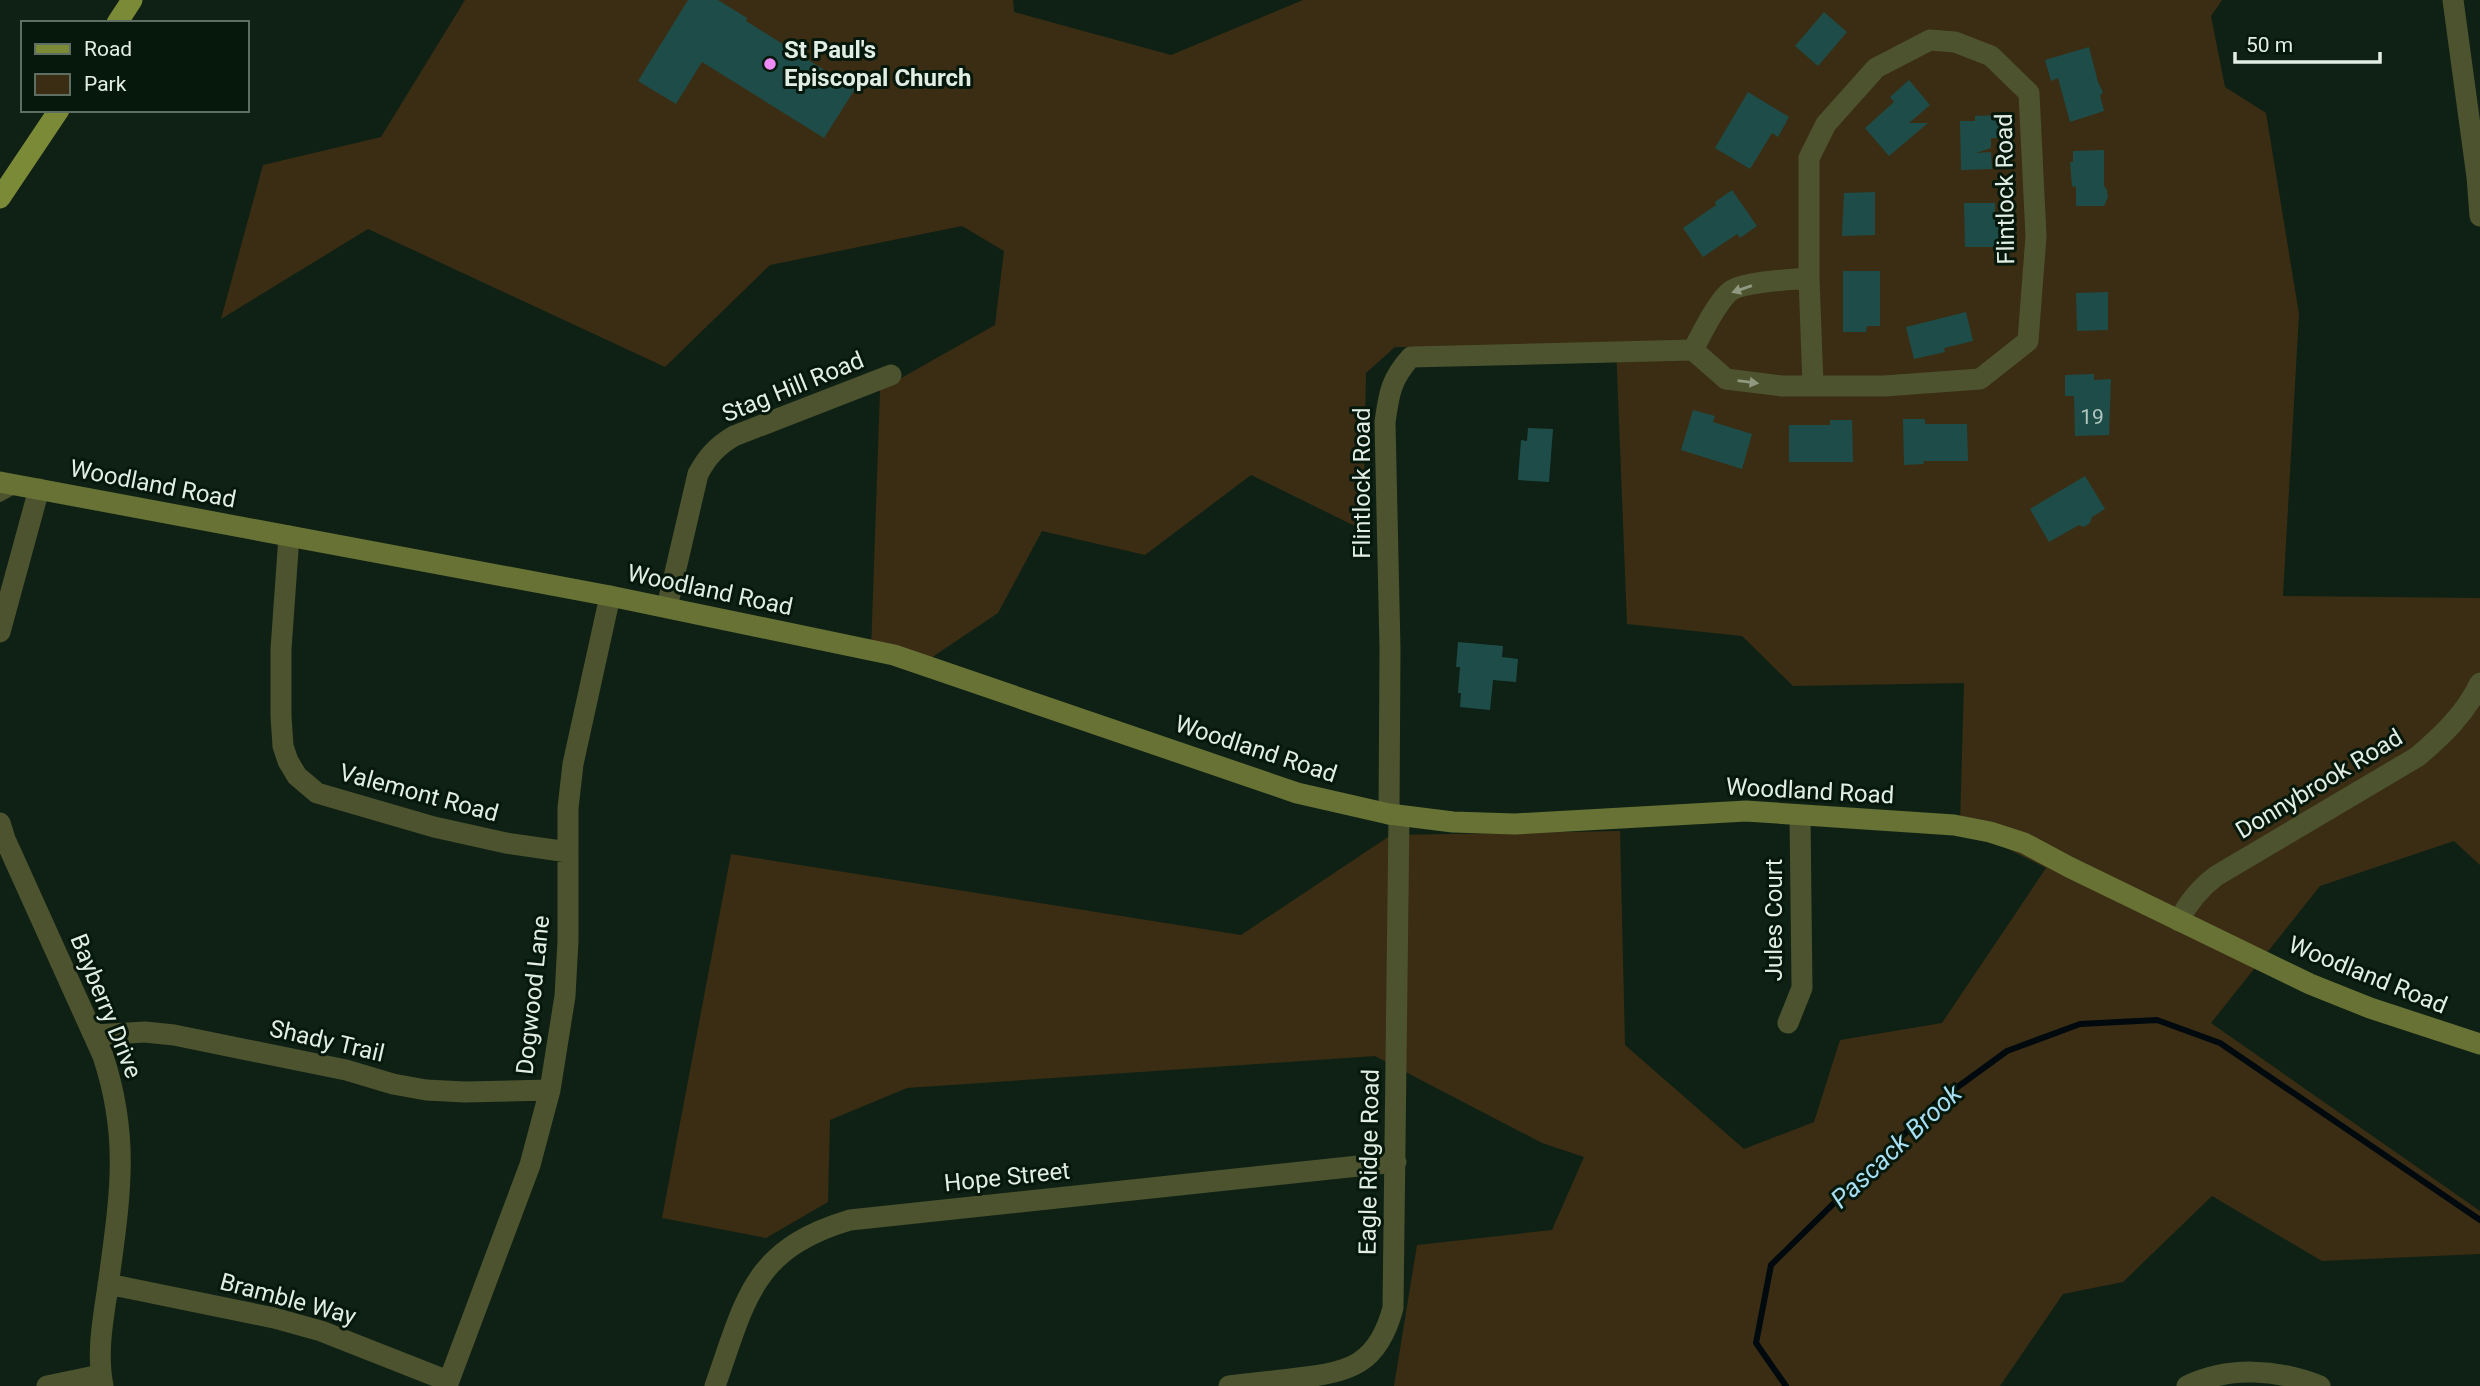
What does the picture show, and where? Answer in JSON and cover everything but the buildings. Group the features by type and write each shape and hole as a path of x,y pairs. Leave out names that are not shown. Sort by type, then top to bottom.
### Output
{"main road":[{"path":"118,21 132,0"},
{"path":"0,198 58,112"}],"street":[{"path":"2453,0 2480,216"},
{"name":"Flintlock Road","path":"1394,815 1385,422 1389,389 1398,371 1411,357 1693,350 1726,379 1782,386 1884,386 1980,379 2028,341 2036,236 2029,93 1991,56 1955,42 1930,40 1876,68 1826,124 1809,158 1809,278 1813,385"},
{"path":"1693,350 1711,317 1732,290 1764,282 1809,278"},
{"name":"Stag Hill Road","path":"667,607 698,474 706,459 734,436 891,375"},
{"path":"0,632 20,486"},
{"name":"Woodland Road","path":"20,486 667,607 894,655 1297,793 1394,815 1453,822 1515,824 1734,812 1954,825 1990,832 2024,843 2310,984 2370,1008 2480,1044"},
{"name":"Valemont Road","path":"289,536 281,649 281,716 283,746 297,776 317,793 434,827 506,843 568,852"},
{"name":"Dogwood Lane","path":"447,1384 522,1190 550,1090 565,996 568,941 568,808 573,764 610,596"},
{"name":"Donnybrook Road","path":"2179,921 2200,888 2216,876 2417,757 2441,737 2462,714 2480,683"},
{"name":"Eagle Ridge Road","path":"1229,1386 1334,1374 1352,1367 1369,1355 1389,1327 1393,1308 1395,1161 1394,815"},
{"name":"Jules Court","path":"1788,1023 1802,988 1800,815"},
{"name":"Bayberry Drive","path":"0,823 94,1035 113,1087 122,1148 120,1192 100,1345 102,1380"},
{"name":"Shady Trail","path":"94,1035 145,1032 174,1035 346,1070 393,1084 426,1090 550,1090"},
{"name":"Hope Street","path":"715,1386 747,1296 758,1278 778,1256 822,1228 850,1220 1395,1161"},
{"name":"Bramble Way","path":"108,1284 274,1318 321,1331 447,1384"},
{"path":"2186,1386 2224,1374 2248,1371 2278,1374 2320,1386"},
{"path":"47,1386 102,1380"}],"lane":[{"path":"0,497 20,486"}],"green space":[{"path":"465,0 1013,0 1014,12 1171,55 1303,0 2222,0 2211,16 2225,87 2266,113 2299,314 2283,596 2480,598 2480,865 2454,841 2320,886 2211,1023 2480,1211 2480,1254 2322,1261 2212,1196 2123,1282 2063,1294 2000,1386 1394,1386 1417,1245 1552,1230 1584,1157 1542,1143 1375,1056 907,1088 830,1120 828,1202 766,1238 662,1218 731,854 1241,935 1391,835 1620,831 1625,1045 1744,1149 1814,1122 1840,1040 1942,1023 2046,868 1960,825 1964,683 1793,686 1742,636 1627,624 1616,346 1395,347 1366,373 1363,530 1251,475 1145,555 1042,531 998,613 919,666 871,652 880,390 995,325 1004,251 962,226 770,265 665,367 368,229 221,319 263,165 381,137"}],"waterway":[{"name":"Pascack Brook","path":"1786,1386 1756,1343 1771,1265 1937,1102 2007,1051 2080,1024 2157,1020 2220,1043 2480,1220"}],"place":[{"name":"St Paul's Episcopal Church","path":"770,64"}]}
